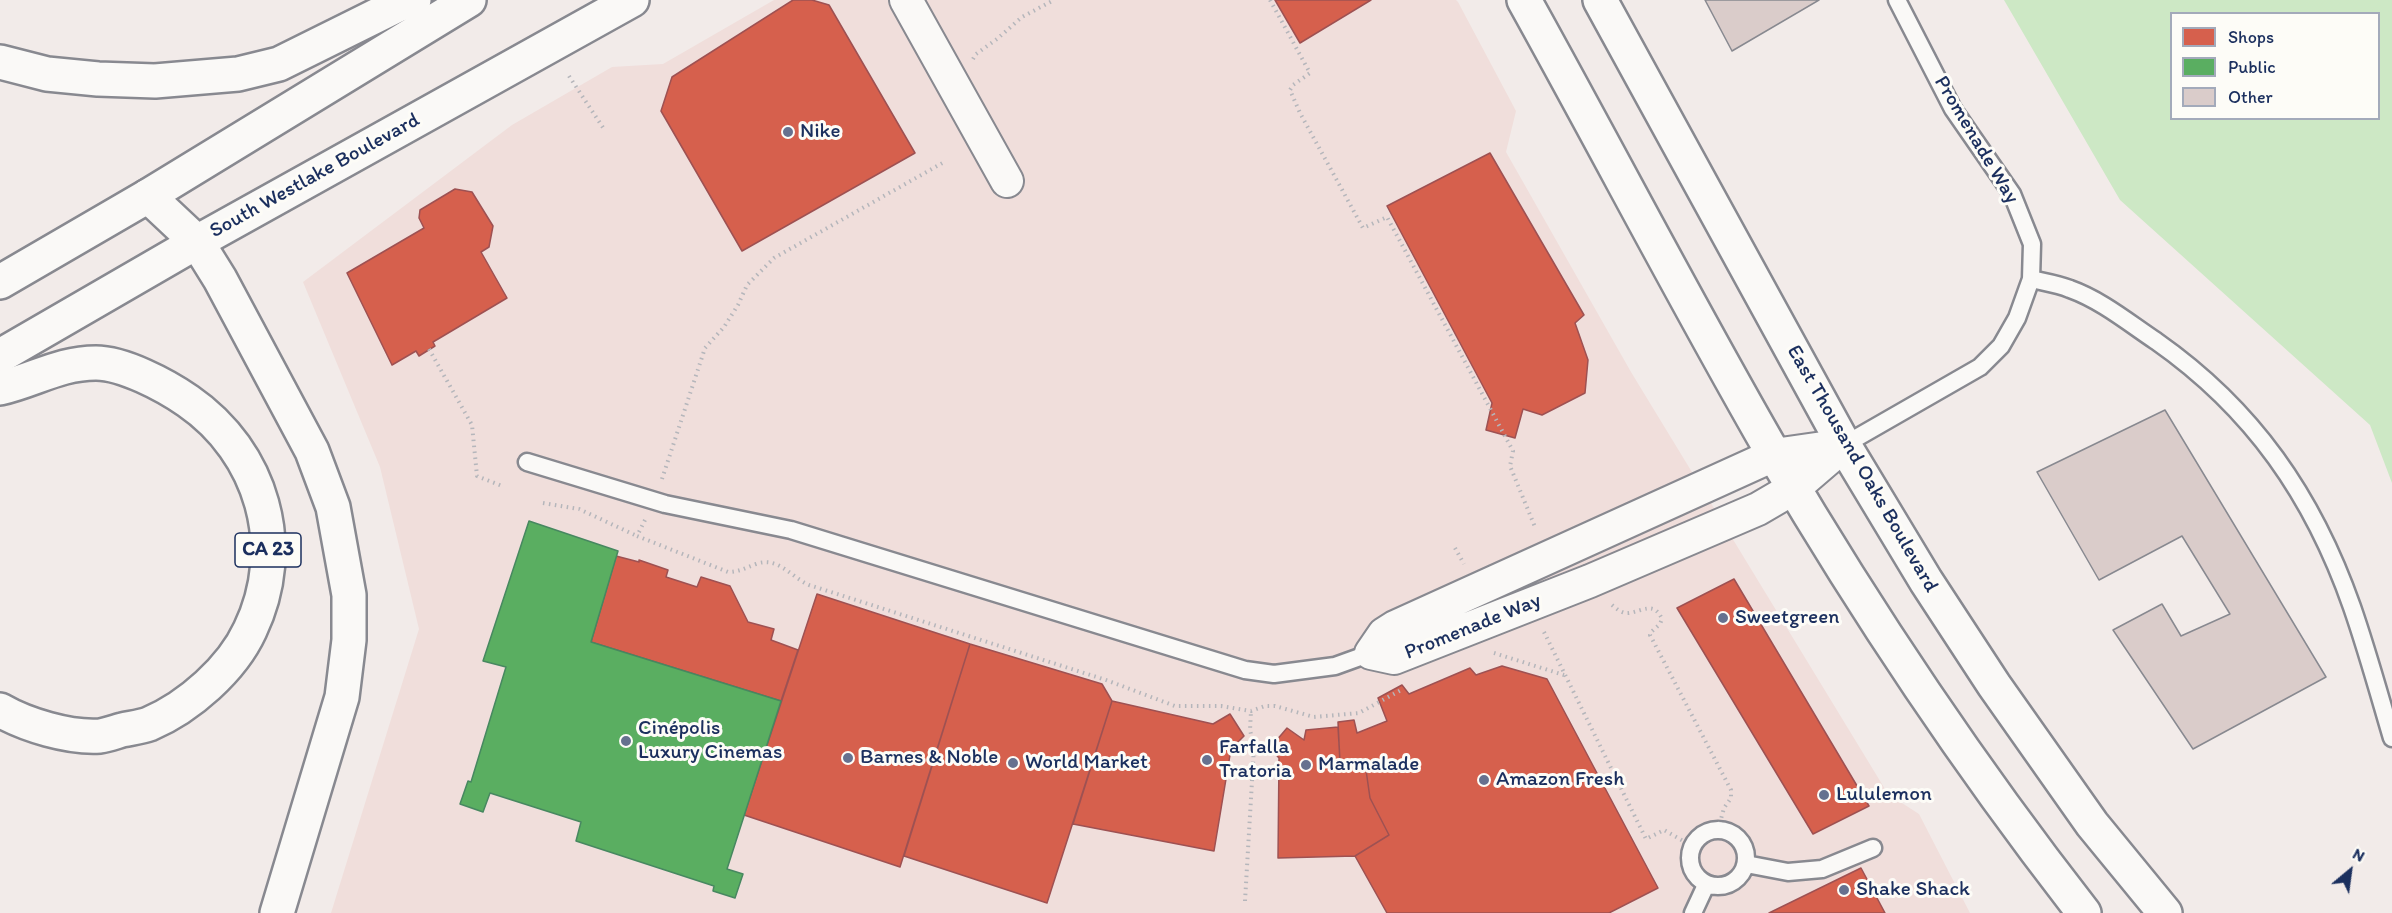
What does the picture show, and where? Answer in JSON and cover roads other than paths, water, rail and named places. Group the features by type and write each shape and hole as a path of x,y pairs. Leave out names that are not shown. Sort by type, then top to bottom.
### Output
{"main road":[{"path":"0,62 47,74 98,79 155,81 238,74 279,64 398,5 414,0"},
{"path":"0,282 469,0"},
{"name":"South Westlake Boulevard","path":"0,356 197,242 632,0"},
{"path":"1524,0 1794,488 1881,628 1942,720 2039,856 2084,913"},
{"name":"East Thousand Oaks Boulevard","path":"1600,0 1844,445 1926,581 1994,685 2092,824 2165,913"},
{"path":"148,195 197,242 220,279 312,451 333,507 349,595 350,640 342,697 277,913"},
{"name":"CA 23","path":"0,388 18,384 64,366 98,363 136,373 173,390 202,410 226,433 250,469 268,525 268,561 262,596 250,630 222,671 187,702 148,724 100,736 48,730 0,710"}],"street":[{"path":"906,0 1008,181"},
{"name":"Promenade Way","path":"1844,445 1794,488 1758,509 1590,581 1394,658 1371,653 1384,634 1395,627 1774,455 1844,445"}],"lane":[{"name":"Promenade Way","path":"1844,445 1980,367 2001,346 2017,318 2031,279 2032,244 2012,194 1953,109 1897,0"},
{"path":"2031,279 2070,288 2094,300 2138,329 2212,384 2252,426 2287,472 2318,526 2352,608 2392,738"},
{"path":"527,462 665,504 791,530 1245,670 1274,674 1335,666 1371,653"},
{"path":"1719,830 1728,831 1738,838 1746,854 1746,864 1738,878 1723,886 1706,885 1693,872 1689,864 1692,846 1704,833 1719,830"},
{"path":"1746,864 1788,872 1822,869 1873,848"},
{"path":"1693,913 1706,885"}],"place":[{"name":"Nike","path":"788,132"},
{"name":"Sweetgreen","path":"1723,618"},
{"name":"Cinépolis Luxury Cinemas","path":"626,741"},
{"name":"Barnes & Noble","path":"848,758"},
{"name":"Farfalla Tratoria","path":"1207,760"},
{"name":"World Market","path":"1013,763"},
{"name":"Marmalade","path":"1306,765"},
{"name":"Amazon Fresh","path":"1484,780"},
{"name":"Lululemon","path":"1824,795"},
{"name":"Shake Shack","path":"1844,890"}]}
